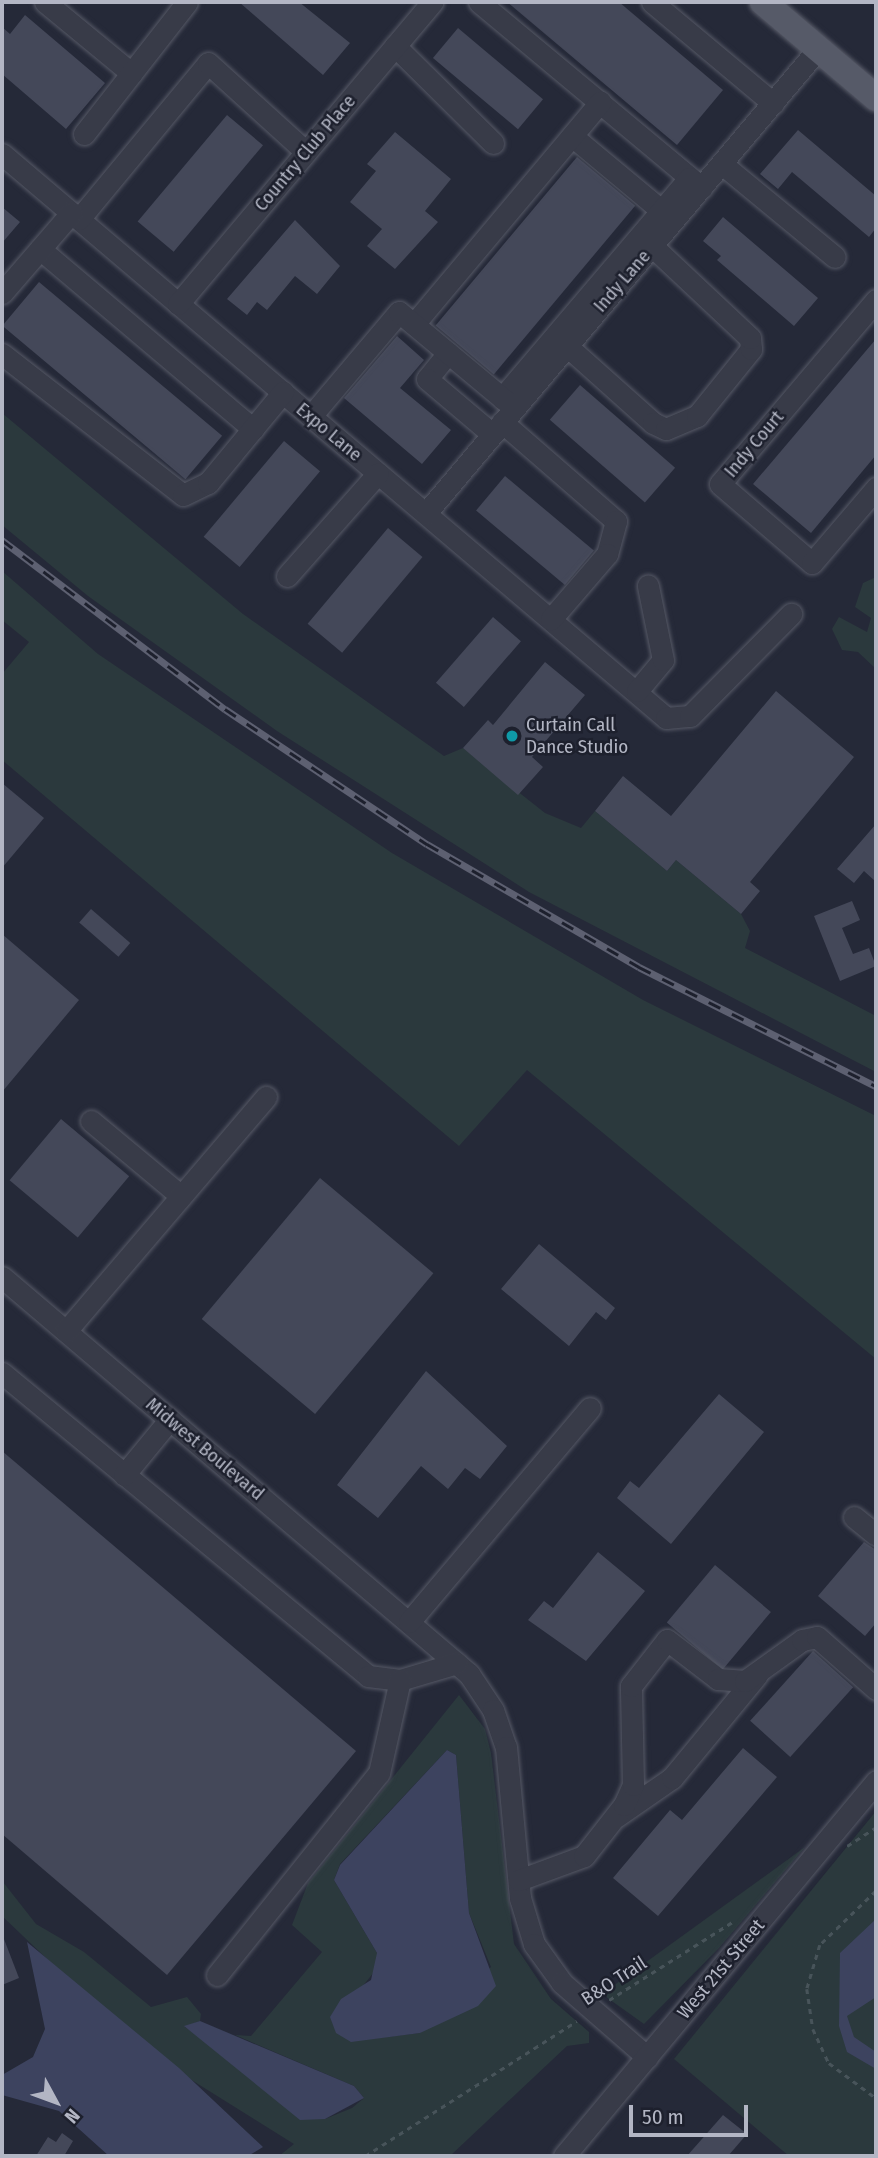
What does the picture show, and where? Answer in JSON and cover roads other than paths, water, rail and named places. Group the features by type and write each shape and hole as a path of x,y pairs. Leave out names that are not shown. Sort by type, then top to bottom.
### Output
{"main road":[{"path":"763,2 818,49 874,90"}],"street":[{"path":"45,2 131,73"},
{"path":"85,134 187,2"},
{"name":"Country Club Place","path":"178,304 432,2"},
{"path":"478,2 695,183 662,211 502,416"},
{"path":"652,2 773,103"},
{"path":"395,46 494,143"},
{"name":"Indy Lane","path":"426,513 502,416 567,346 652,246 695,183 722,164 818,49"},
{"path":"2,293 40,249 75,216 208,63 306,152"},
{"path":"414,324 600,102"},
{"path":"572,136 662,211"},
{"name":"Expo Lane","path":"2,155 657,709 676,722 690,716 791,614"},
{"path":"722,164 835,257"},
{"path":"567,346 653,423 666,429 697,416 751,348 750,338 652,246"},
{"path":"40,249 253,429"},
{"name":"Indy Court","path":"876,300 720,484 812,564 876,488"},
{"path":"312,416 396,313 414,324 448,353 502,416 616,520 607,554 551,619"},
{"path":"448,353 427,379 502,416"},
{"path":"2,354 176,494 192,494 208,483 283,392"},
{"path":"287,576 378,473"},
{"path":"636,691 663,660 648,586"},
{"path":"66,1331 266,1097"},
{"path":"91,1121 181,1196"},
{"name":"Midwest Boulevard","path":"2,1277 457,1663 487,1699 504,1739 524,1919 539,1953 593,2011 647,2057"},
{"path":"2,1373 368,1676 400,1680 457,1663"},
{"path":"409,1622 590,1408"},
{"path":"124,1475 170,1419"},
{"path":"854,1517 876,1535"},
{"path":"614,1818 672,1778 757,1675 802,1640 817,1637 876,1689"},
{"path":"519,1881 571,1865 614,1818 633,1785 631,1686 662,1645 670,1640 718,1679 757,1675"},
{"path":"217,1975 379,1773 400,1680"},
{"name":"West 21st Street","path":"564,2156 876,1781"}],"water":[{"path":"447,1750 456,1755 469,1913 496,1986 478,2006 420,2033 351,2042 336,2033 330,2017 341,1999 371,1980 377,1953 334,1880 340,1865"},
{"path":"876,1919 876,1997 847,2016 854,2037 876,2052 876,2069 847,2052 839,2026 840,1953"},
{"path":"27,1942 179,2068 263,2147 248,2156 109,2156 59,2111 2,2095 2,2075 33,2057 45,2029"},
{"path":"200,2021 354,2086 364,2098 325,2119 300,2120 184,2026"}],"railway":[{"path":"2,540 225,709 427,844 639,967 876,1086"}],"place":[{"name":"Curtain Call Dance Studio","path":"512,736"}]}
